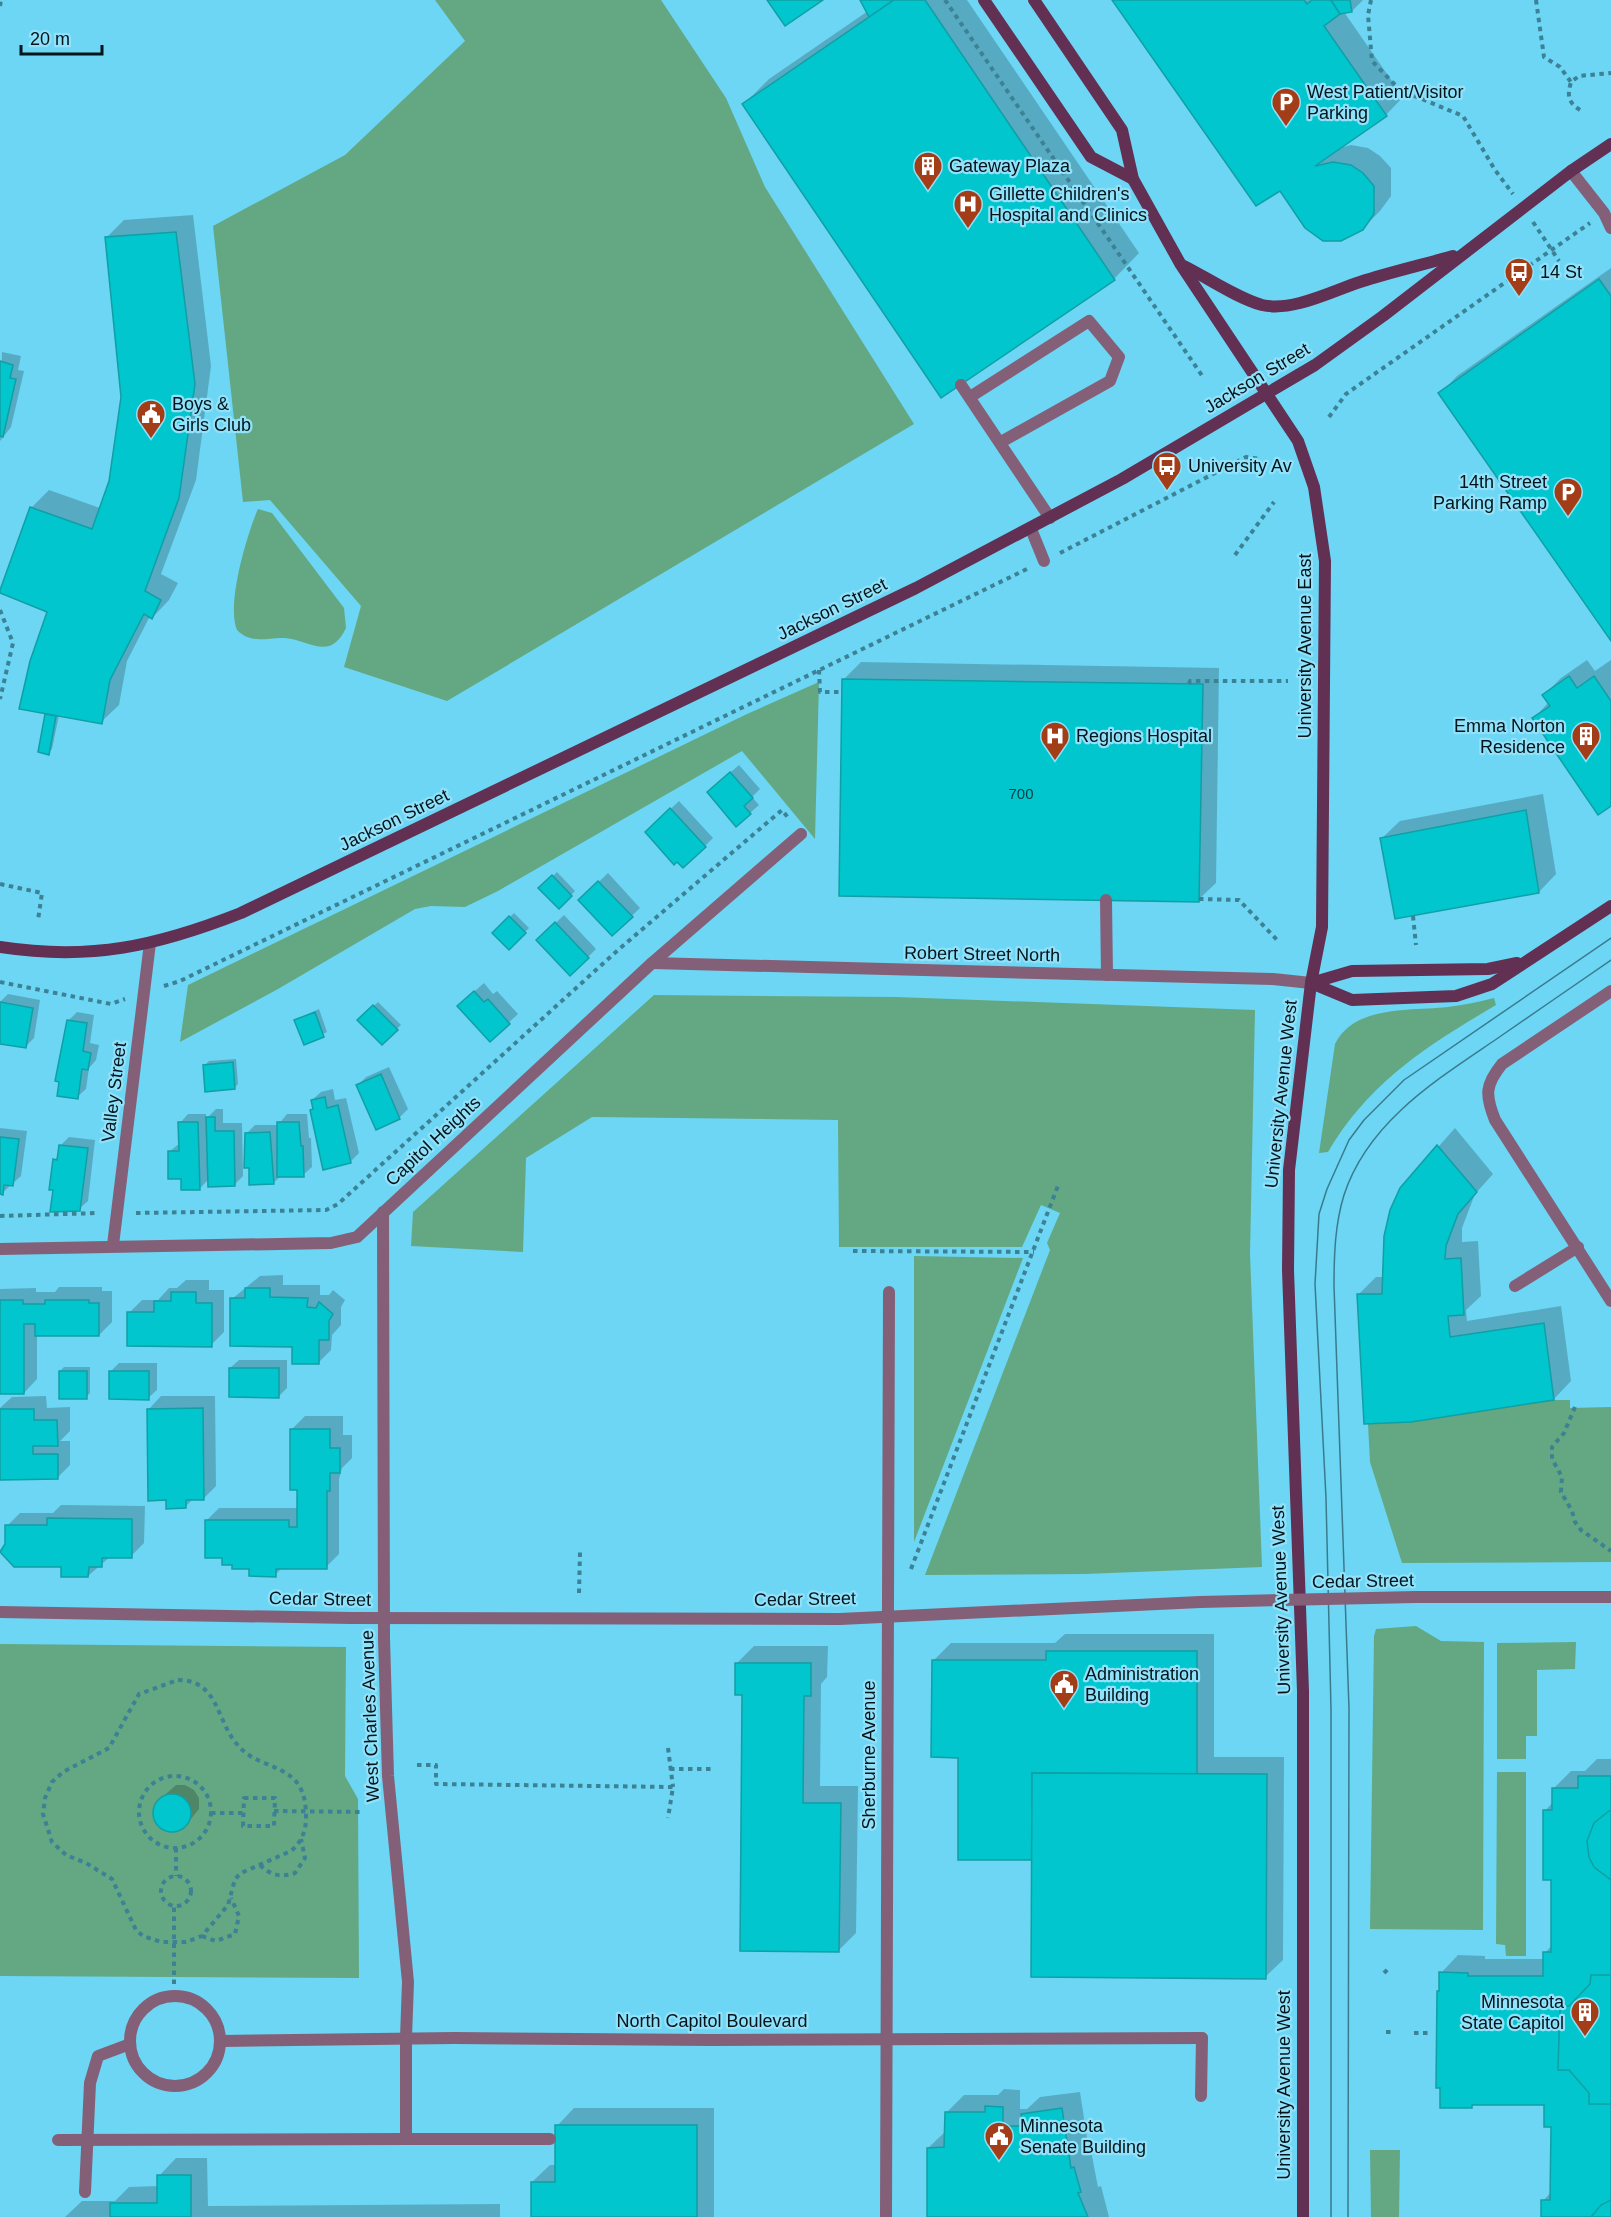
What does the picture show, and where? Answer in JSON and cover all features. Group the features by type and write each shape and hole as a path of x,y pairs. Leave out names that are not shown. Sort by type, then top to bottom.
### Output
{"main road":[{"path":"984,0 1091,157 1133,179"},
{"name":"University Avenue East","path":"1034,0 1122,130 1133,179 1181,265 1298,441 1311,478 1325,561 1322,927 1311,983"},
{"name":"Jackson Street","path":"0,947 65,954 108,952 197,931 241,913 916,588 1122,480 1315,365 1374,323 1460,254 1571,171 1611,144"},
{"path":"1181,265 1251,301 1264,305 1279,305 1313,298 1460,254"},
{"name":"Robert Street North","path":"1311,983 1352,1000 1456,996 1492,984 1611,906"},
{"name":"Robert Street North","path":"1311,983 1352,971 1488,969 1526,960"},
{"name":"University Avenue West","path":"1303,2217 1303,1691 1288,1259 1289,1170 1311,983"}],"street":[{"path":"1571,171 1604,213 1611,228"},
{"path":"970,397 1089,321 1119,357 1110,381 1001,442"},
{"path":"961,385 1050,518"},
{"path":"1031,529 1044,561"},
{"name":"Capitol Heights","path":"0,1249 113,1245 331,1243 357,1237 652,963 801,834"},
{"path":"1106,900 1107,975"},
{"name":"Valley Street","path":"113,1245 150,943"},
{"name":"Robert Street North","path":"652,963 1274,979 1311,983"},
{"path":"1611,991 1502,1064 1490,1079 1487,1101 1495,1120 1611,1301"},
{"name":"West Charles Avenue","path":"383,1212 384,1618 388,1776 408,1982 406,2139"},
{"path":"1515,1286 1578,1247"},
{"name":"Sherburne Avenue","path":"886,2217 889,1292"},
{"name":"Cedar Street","path":"0,1612 384,1618 840,1618 1200,1602 1415,1597 1611,1597"},
{"path":"175,1995 190,1998 203,2005 213,2016 221,2041 217,2059 208,2071 197,2081 183,2085 168,2085 154,2081 142,2071 134,2059 130,2044 131,2029 138,2016 148,2005 161,1998 175,1995"},
{"name":"North Capitol Boulevard","path":"221,2041 363,2041 406,2038 1202,2038 1201,2096"},
{"path":"85,2192 90,2084 98,2056 130,2044"},
{"path":"58,2140 550,2139"}],"path":[{"path":"0,6 1,0"},
{"path":"945,0 1203,377"},
{"path":"1371,0 1368,15 1372,61 1400,90 1463,116 1495,170 1553,249 1559,261"},
{"path":"1536,0 1544,57 1560,67 1571,82"},
{"path":"1580,110 1568,96 1571,82 1578,76 1611,73"},
{"path":"1329,417 1346,394 1586,226"},
{"path":"0,982 111,1004 180,981 1044,561 1246,457 1260,459"},
{"path":"1235,555 1274,502"},
{"path":"0,610 13,643 0,699"},
{"path":"819,670 820,692 842,692"},
{"path":"1189,684 1190,681 1288,681"},
{"path":"0,1216 118,1212 326,1210 338,1204 618,950 782,810 801,834"},
{"path":"0,884 42,893 38,920"},
{"path":"1199,899 1239,900 1278,940"},
{"path":"1413,916 1416,945"},
{"path":"911,1569 1059,1184"},
{"path":"853,1251 1034,1252"},
{"path":"1575,1407 1564,1433 1552,1447 1552,1459 1561,1473 1561,1492 1577,1526 1611,1551"},
{"path":"579,1593 580,1552"},
{"path":"178,1680 193,1680 206,1690 215,1702 238,1746 282,1770 291,1777 305,1797 306,1828 301,1839 291,1851 235,1879 225,1910 202,1936 186,1942 150,1939 136,1930 112,1880 57,1849 48,1833 43,1814 45,1798 52,1782 63,1772 109,1748 139,1694 178,1680"},
{"path":"668,1748 673,1787 668,1818"},
{"path":"417,1765 436,1765 436,1785 673,1787"},
{"path":"670,1769 711,1769"},
{"path":"172,1776 190,1780 204,1791 211,1813 207,1828 198,1840 176,1848 159,1845 143,1830 139,1808 149,1786 172,1776"},
{"path":"244,1798 275,1798 274,1811 274,1826 243,1826 244,1798"},
{"path":"274,1811 363,1812"},
{"path":"211,1813 244,1813"},
{"path":"260,1865 267,1871 282,1876 295,1873 305,1858 301,1839"},
{"path":"176,1848 176,1876"},
{"path":"176,1876 187,1881 190,1893 186,1902 174,1906 166,1903 161,1890 165,1881 176,1876"},
{"path":"202,1936 216,1941 235,1934 239,1916 231,1897"},
{"path":"174,1906 174,1984"},
{"path":"1384,1973 1389,1968"},
{"path":"1386,2032 1394,2032"},
{"path":"1414,2033 1429,2033"}],"green space":[{"path":"435,0 661,0 726,98 765,187 914,424 447,701 344,667 361,606 270,500 243,502 213,226 345,155 465,41"},
{"path":"258,509 272,513 344,608 346,628 333,644 318,647 285,638 254,639 237,630 234,619 236,587 244,552"},
{"path":"819,682 815,839 742,751 498,891 465,907 431,906 415,909 278,989 180,1042 188,985 747,714"},
{"path":"654,995 896,997 1255,1010 1250,1254 1262,1567 1085,1574 925,1575 1050,1250 1047,1243 1060,1213 1041,1205 1022,1247 839,1247 838,1120 592,1117 526,1158 523,1252 411,1246 413,1212"},
{"path":"1494,998 1496,1005 1424,1051 1381,1085 1344,1127 1328,1152 1319,1153 1335,1044 1344,1031 1355,1022 1385,1012 1448,1007"},
{"path":"914,1256 1023,1258 914,1542"},
{"path":"1554,1400 1570,1400 1570,1408 1611,1407 1611,1562 1402,1563 1370,1462 1368,1424 1411,1422"},
{"path":"1416,1626 1441,1641 1484,1642 1483,1930 1370,1929 1374,1636 1376,1629"},
{"path":"1576,1642 1575,1669 1537,1670 1537,1736 1526,1736 1526,1759 1497,1759 1497,1643"},
{"path":"0,1644 346,1647 345,1776 358,1799 359,1978 0,1976"},
{"path":"1497,1772 1526,1772 1526,1956 1506,1956 1505,1945 1496,1944"},
{"path":"1370,2150 1400,2150 1399,2217 1371,2217"}],"building":[{"path":"767,0 823,0 785,26"},
{"path":"860,0 894,0 869,17"},
{"name":"Gateway Plaza","path":"894,0 925,0 1115,280 941,398 742,104"},
{"name":"West Patient/Visitor Parking","path":"1112,0 1304,0 1307,4 1312,0 1331,0 1340,14 1324,26 1387,116 1315,166 1333,162 1351,165 1363,173 1374,186 1374,214 1363,230 1341,241 1323,241 1305,228 1280,191 1256,206"},
{"path":"1331,0 1350,0 1352,12 1340,14"},
{"name":"Boys & Girls Club","path":"176,232 195,384 179,498 145,591 161,600 152,619 144,614 110,680 102,724 19,709 30,661 47,612 0,593 0,590 30,507 92,529 109,481 121,397 105,237"},
{"name":"14th Street Parking Ramp","path":"1599,279 1611,296 1611,641 1438,393"},
{"path":"0,361 13,365 10,378 16,379 3,437 0,436"},
{"name":"Emma Norton Residence","path":"1569,676 1577,688 1594,676 1611,701 1611,806 1598,815 1532,718 1550,706 1542,695"},
{"path":"842,679 1203,684 1199,902 839,896"},
{"path":"45,714 56,716 49,755 38,752"},
{"path":"730,772 753,798 744,806 751,814 736,827 707,792"},
{"path":"670,808 706,847 683,868 677,862 674,865 645,832"},
{"path":"1526,810 1539,893 1395,919 1380,838"},
{"path":"552,875 572,896 559,909 538,888"},
{"path":"598,881 633,917 612,936 578,900"},
{"path":"509,916 526,933 509,950 492,933"},
{"path":"555,922 589,958 570,976 536,940"},
{"path":"474,991 484,1002 488,999 510,1024 490,1042 457,1006"},
{"path":"0,1002 33,1008 26,1048 0,1044"},
{"path":"373,1005 398,1030 382,1045 357,1020"},
{"path":"315,1012 324,1037 304,1045 294,1020"},
{"path":"67,1020 87,1023 83,1051 91,1053 88,1070 82,1069 78,1099 57,1096 59,1082 55,1081"},
{"path":"233,1062 235,1089 205,1092 203,1065"},
{"path":"381,1074 400,1119 376,1130 356,1085"},
{"path":"325,1097 327,1108 338,1105 351,1163 323,1170 310,1110 313,1109 311,1100"},
{"path":"206,1117 215,1117 215,1131 234,1131 235,1186 208,1187"},
{"path":"178,1122 198,1122 200,1190 181,1190 181,1179 168,1179 168,1151 179,1151"},
{"path":"277,1122 299,1122 301,1146 303,1146 304,1177 277,1177"},
{"path":"270,1132 274,1184 249,1185 249,1168 244,1168 245,1133"},
{"path":"0,1137 19,1139 13,1186 4,1185 3,1195 0,1194"},
{"path":"59,1145 88,1148 80,1211 50,1212 53,1190 49,1190 53,1159 57,1160"},
{"path":"1437,1145 1477,1192 1458,1214 1446,1246 1445,1259 1461,1258 1464,1315 1448,1316 1450,1337 1544,1323 1554,1400 1411,1422 1364,1424 1357,1294 1382,1294 1384,1236 1390,1210 1400,1188"},
{"path":"245,1288 270,1288 270,1297 308,1298 307,1307 316,1308 319,1302 333,1314 329,1321 329,1340 319,1340 319,1364 292,1364 292,1347 230,1346 230,1298 245,1298"},
{"path":"171,1292 196,1292 196,1303 212,1303 212,1347 127,1346 127,1312 154,1312 154,1301 171,1301"},
{"path":"0,1300 23,1300 23,1304 45,1304 45,1300 89,1300 89,1303 99,1303 99,1336 35,1336 35,1324 24,1324 24,1394 0,1394"},
{"path":"229,1368 279,1368 279,1398 229,1397"},
{"path":"59,1371 87,1371 87,1399 59,1399"},
{"path":"109,1371 149,1371 149,1400 109,1399"},
{"path":"203,1408 204,1500 186,1500 186,1508 166,1509 166,1500 148,1501 147,1409"},
{"path":"0,1409 34,1409 34,1420 57,1420 58,1446 33,1446 33,1454 58,1454 58,1479 0,1480"},
{"path":"290,1429 330,1429 330,1448 340,1448 340,1473 330,1473 330,1491 327,1491 327,1569 276,1569 276,1577 249,1576 249,1569 232,1569 232,1565 222,1565 222,1558 205,1558 205,1520 289,1520 289,1527 297,1527 297,1490 290,1490"},
{"path":"47,1518 132,1519 132,1558 102,1558 102,1567 89,1567 88,1577 61,1577 61,1567 14,1567 0,1552 5,1544 5,1525 47,1525"},
{"name":"Administration Building","path":"1046,1651 1197,1651 1197,1774 1032,1773 1032,1860 958,1860 958,1758 931,1757 932,1660 1046,1660"},
{"path":"735,1663 811,1663 811,1696 804,1696 803,1803 841,1803 839,1952 740,1951 742,1695 735,1695"},
{"path":"1032,1773 1267,1774 1266,1979 1031,1977"},
{"name":"Minnesota State Capitol","path":"1578,1776 1611,1776 1611,2217 1541,2217 1541,2200 1550,2200 1551,2127 1544,2127 1544,2105 1472,2105 1472,2108 1440,2108 1440,2088 1436,2088 1437,1991 1439,1991 1439,1972 1468,1973 1468,1976 1543,1976 1543,1952 1551,1952 1551,1880 1543,1880 1543,1810 1552,1810 1552,1788 1578,1788"},
{"path":"172,1794 186,1799 191,1813 186,1827 172,1832 158,1827 153,1813 158,1799"},
{"path":"1611,1811 1611,1880 1594,1867 1589,1857 1587,1841 1594,1823"},
{"name":"Minnesota State Capitol","path":"1591,1975 1611,1975 1611,2104 1589,2104 1589,2093 1569,2070 1558,2070 1560,2006 1569,2006 1590,1984"},
{"name":"Minnesota Senate Building","path":"985,2106 1003,2107 1003,2126 1023,2126 1021,2114 1062,2108 1071,2168 1074,2167 1081,2192 1078,2193 1088,2217 927,2217 927,2148 944,2147 945,2112 985,2112"},
{"path":"555,2125 697,2125 697,2217 531,2217 531,2182 555,2182"},
{"path":"157,2175 191,2175 191,2217 110,2217 110,2203 157,2203"},
{"path":"1611,2200 1611,2217 1591,2217 1601,2205"}],"tram line":[{"path":"1331,2217 1331,1709 1326,1498 1315,1284 1319,1214 1327,1189 1349,1140 1364,1120 1404,1080 1611,938"},
{"path":"1348,2217 1349,1708 1334,1286 1339,1217 1344,1195 1355,1169 1387,1124 1408,1104 1452,1069 1611,960"}],"place":[{"name":"West Patient/Visitor Parking","path":"1286,128"},
{"name":"Gateway Plaza","path":"928,192"},
{"name":"Gillette Children's Hospital and Clinics","path":"968,230"},
{"name":"14 St","path":"1519,298"},
{"name":"Boys & Girls Club","path":"151,440"},
{"name":"University Av","path":"1167,492"},
{"name":"14th Street Parking Ramp","path":"1568,518"},
{"name":"Regions Hospital","path":"1055,762"},
{"name":"Emma Norton Residence","path":"1586,762"},
{"name":"Administration Building","path":"1064,1710"},
{"name":"Minnesota State Capitol","path":"1585,2038"},
{"name":"Minnesota Senate Building","path":"999,2162"}]}
